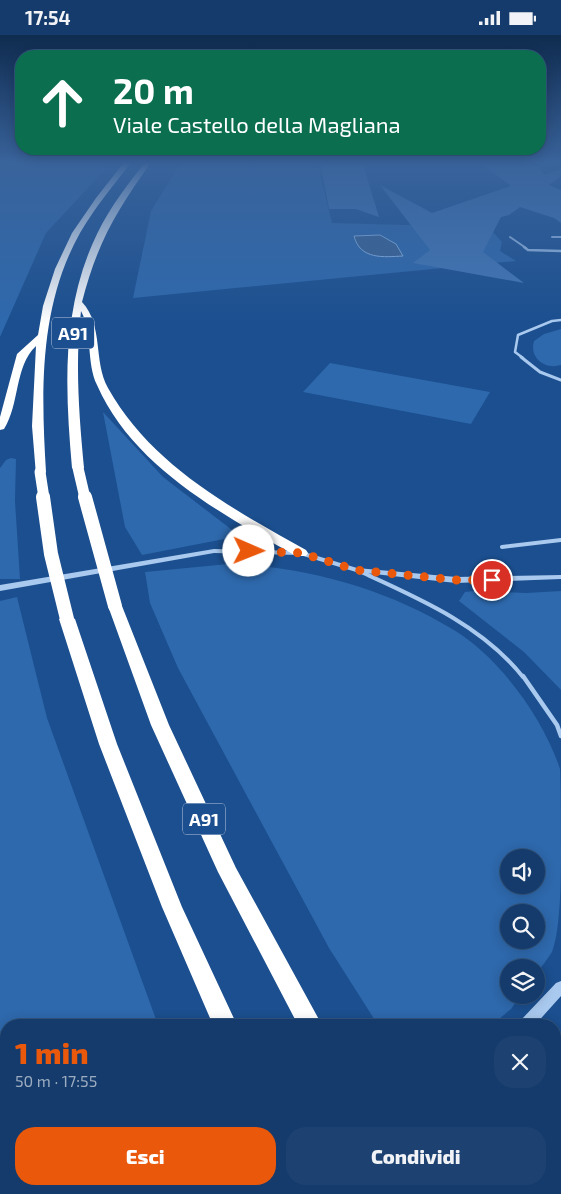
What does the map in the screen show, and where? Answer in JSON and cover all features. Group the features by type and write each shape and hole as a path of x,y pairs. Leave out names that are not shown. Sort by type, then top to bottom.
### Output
{"highway":[{"name":"A91","path":"85,215 69,244 51,289 40,337 36,410 40,472 52,554 67,619 119,771 172,907 222,1019"},
{"name":"A91","path":"109,215 100,232 85,270 77,301 71,353 72,404 78,468 96,541 115,606 141,679 228,872 307,1019"},
{"path":"77,301 88,314 92,349 102,385 123,422 158,459 204,493 247,522 301,553"},
{"path":"0,427 7,415 22,354 40,337"}],"street":[{"path":"0,588 214,551 301,553 356,570 456,580 561,577"},
{"path":"532,1019 561,987"}],"lane":[{"path":"510,237 528,250 561,251"},
{"path":"552,237 561,237"},
{"path":"561,320 552,321 518,335 516,352 540,372 561,379"},
{"path":"502,547 561,541"},
{"path":"356,570 422,600 472,630 516,669 557,725 561,736"}],"shaded area":[{"path":"0,215 63,215 46,233 0,337"},
{"path":"150,215 330,215 332,223 480,227 492,231 502,242 500,251 516,261 133,298"},
{"path":"380,235 396,244 403,256 388,257 367,253 357,244 354,236"},
{"path":"561,329 561,365 549,366 544,364 534,353 534,341 544,334"},
{"path":"330,363 490,392 471,424 303,392"},
{"path":"103,412 163,477 240,536 142,555 125,527"},
{"path":"16,459 15,501 20,579 0,579 0,468 6,460"},
{"path":"228,564 287,569 345,582 374,592 428,615 454,630 487,656 518,691 531,710 553,750 560,769 561,887 555,942 552,952 545,962 545,959 500,959 500,1004 515,1004 511,1009 499,1019 374,1019 329,948 178,668 150,603 145,572"},
{"path":"561,591 561,690 524,652 459,601 465,592 526,593"},
{"path":"17,597 47,718 156,1019 0,1019 0,601"}],"building":[{"path":"403,215 509,215 501,217 483,252 524,283 413,263 430,250"},
{"path":"545,215 561,215 561,223"}],"route":[{"path":"249,551 301,553 356,570 456,580 492,580"}]}
